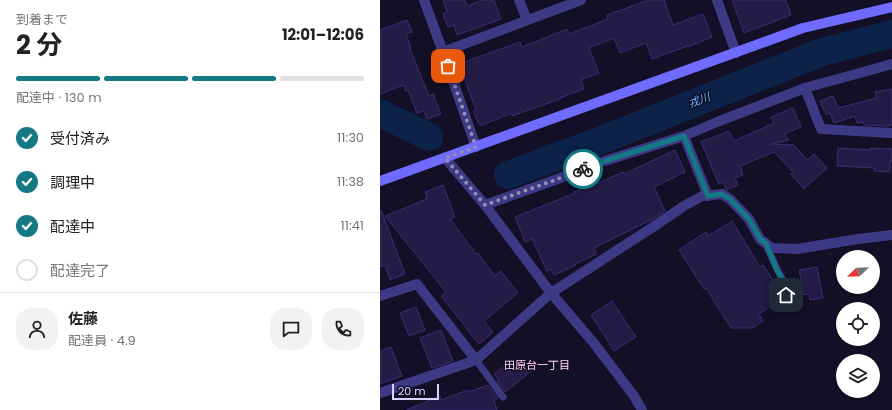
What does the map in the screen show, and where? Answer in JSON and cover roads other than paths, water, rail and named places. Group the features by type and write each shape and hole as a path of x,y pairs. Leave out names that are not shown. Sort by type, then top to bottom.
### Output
{"street":[{"path":"424,0 476,147"},
{"path":"519,0 527,20"},
{"path":"443,52 581,0"},
{"path":"717,0 736,53"},
{"path":"380,181 803,28 892,6"},
{"path":"485,205 595,164 684,136 805,88 892,64"},
{"path":"805,88 821,129 892,133"},
{"path":"684,136 708,196"},
{"path":"445,158 485,205 551,292 593,342 634,396 642,410"},
{"path":"380,393 476,360 551,292 684,206 702,196 722,194 730,199 749,219 760,239 772,248 797,249 892,235"},
{"path":"380,296 417,284 476,360"}],"lane":[{"path":"766,243 777,270 785,284 788,306"},
{"path":"476,360 503,397"}],"waterway":[{"name":"戎川","path":"508,175 607,138 822,52 892,34"},
{"name":"戎川","path":"380,113 429,137"}],"district":[{"name":"田原台一丁目","path":"537,365"}]}
